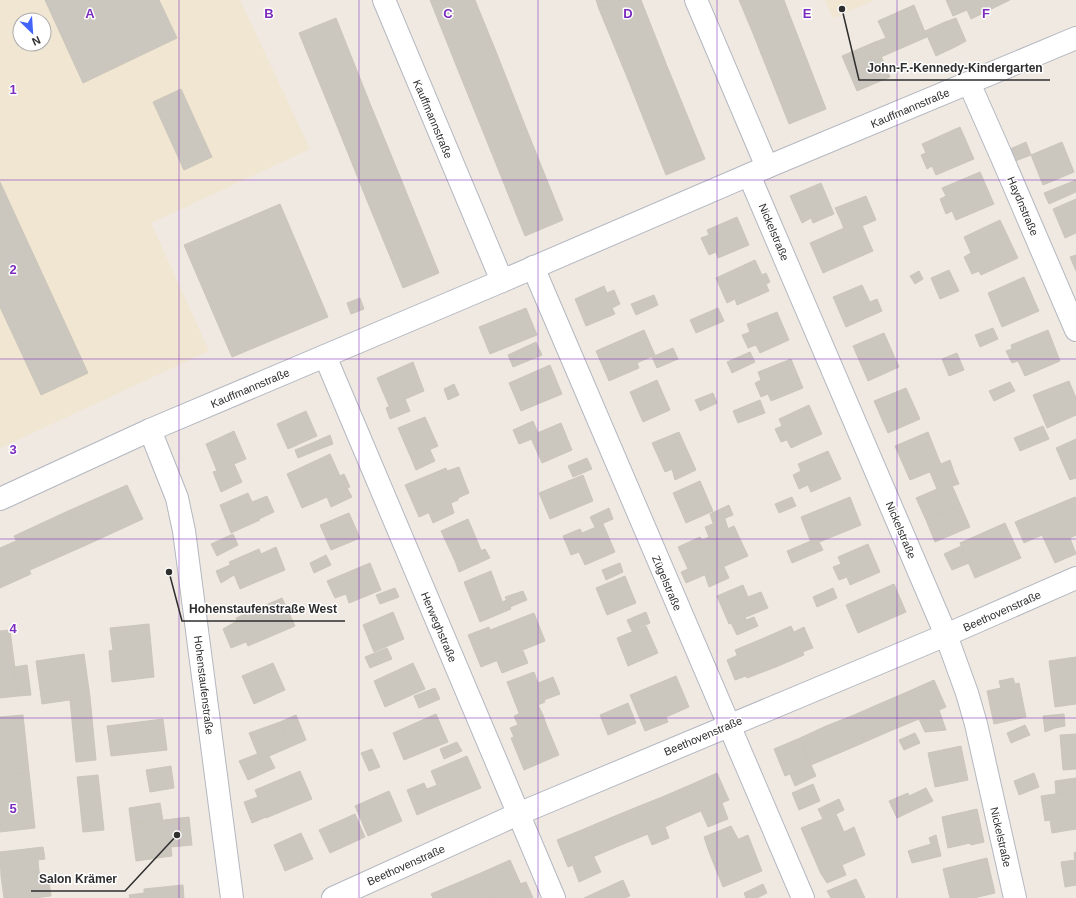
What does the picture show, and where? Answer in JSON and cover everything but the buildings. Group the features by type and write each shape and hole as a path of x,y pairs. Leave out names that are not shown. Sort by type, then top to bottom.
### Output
{"street":[{"name":"Kauffmannstraße","path":"384,0 502,281"},
{"path":"696,0 758,171"},
{"name":"Kauffmannstraße","path":"0,499 150,430 758,171 1076,38"},
{"name":"Haydnstraße","path":"969,83 1076,330"},
{"name":"Nickelstraße","path":"758,171 959,669 972,712 1015,898"},
{"name":"Zügelstraße","path":"533,267 803,898"},
{"name":"Herweghstraße","path":"325,356 554,898"},
{"name":"Hohenstaufenstraße","path":"150,430 177,498 184,531 232,898"},
{"name":"Beethovenstraße","path":"333,898 518,814 946,635 1076,578"}],"shaded area":[{"path":"0,0 240,0 310,149 151,223 209,351 0,448"},
{"path":"825,0 875,0 833,18"}],"place":[{"name":"John-F.-Kennedy-Kindergarten","path":"842,9"},
{"name":"Hohenstaufenstraße West","path":"169,572"},
{"name":"Salon Krämer","path":"177,835"}]}
